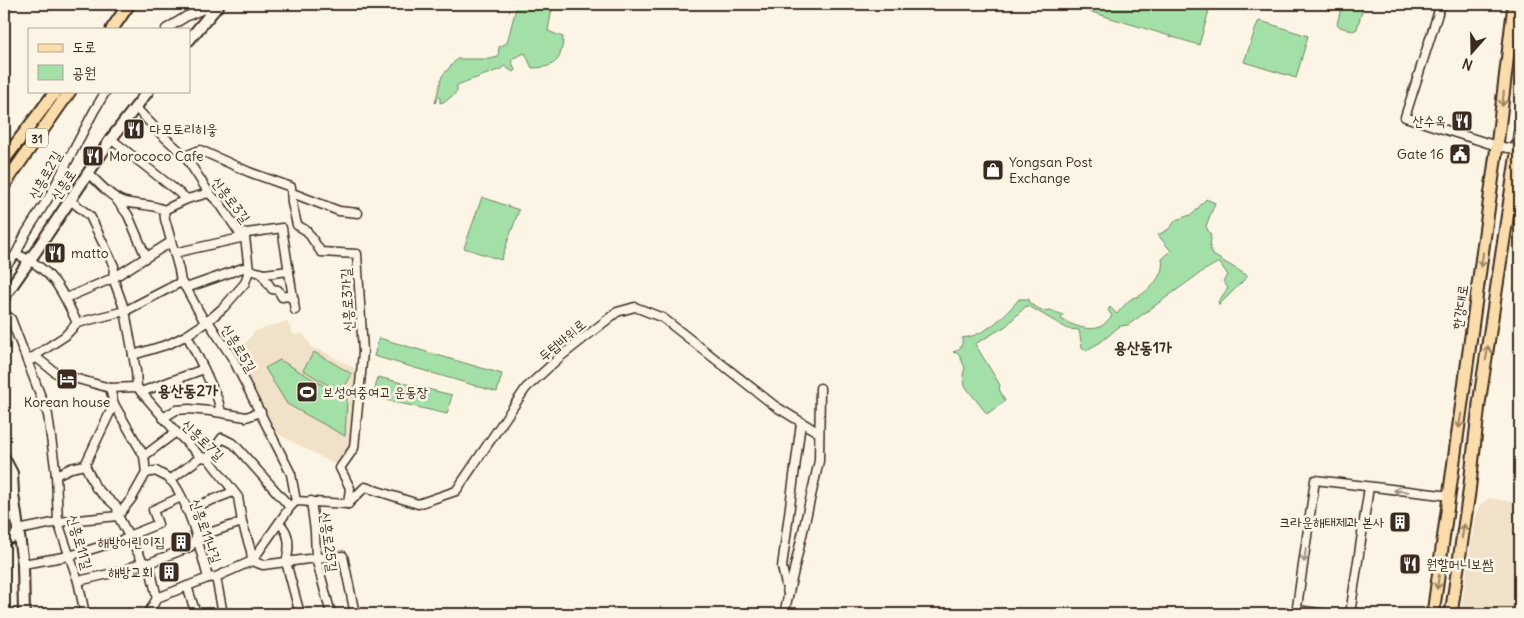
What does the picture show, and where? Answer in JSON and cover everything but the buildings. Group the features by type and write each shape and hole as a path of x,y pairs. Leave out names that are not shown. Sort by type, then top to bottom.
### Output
{"main road":[{"path":"112,27 129,4"},
{"name":"한강대로","path":"1434,614 1497,146 1514,4"},
{"name":"31","path":"4,160 63,94"},
{"name":"31","path":"4,185 63,94"},
{"path":"1451,614 1469,493 1479,404 1519,150 1520,133"}],"street":[{"path":"168,28 187,16 217,4"},
{"path":"190,39 217,4"},
{"path":"1441,4 1405,117 1497,146 1519,150"},
{"name":"신흥로2길","path":"4,268 16,254 26,232 49,197 105,92"},
{"name":"신흥로","path":"4,297 31,260 111,139 147,92"},
{"path":"4,179 63,94"},
{"name":"신흥로3길","path":"136,108 184,156 209,193 220,204 242,235 249,270"},
{"path":"111,139 187,199"},
{"path":"174,253 242,235 293,228 297,225 292,204 291,187 249,172 200,150 184,156"},
{"path":"88,173 123,202 149,205 164,210 187,199 209,193"},
{"path":"292,193 339,210 358,213"},
{"path":"115,197 128,215 146,257"},
{"path":"70,200 90,216 114,266 113,278 125,311 139,390"},
{"name":"신흥로5길","path":"164,210 184,285 203,319 208,321 234,359 261,412 291,474 293,504"},
{"name":"신흥로3가길","path":"297,225 307,231 321,252 357,254 363,352 354,448 340,468 350,488 348,504"},
{"path":"282,228 295,310"},
{"path":"66,298 113,278 171,242"},
{"path":"16,254 31,260 44,269 55,281 66,298 77,323"},
{"path":"27,361 65,336 77,323 125,311 184,285 243,268 261,273 289,271"},
{"path":"133,355 169,344 208,321 224,307 245,283 249,270"},
{"path":"261,273 272,289 278,290 282,297 288,296 294,300"},
{"name":"두텁바위로","path":"348,504 365,487 418,504 456,490 526,388 560,357 617,312 635,307 663,318 775,406 819,433"},
{"name":"신흥로11길","path":"4,313 11,320 48,415 56,475 58,522 78,581 85,614"},
{"path":"187,335 218,400 221,412"},
{"path":"27,361 37,358 56,373 110,388 139,390 204,369"},
{"path":"4,542 14,536 18,530 58,522 118,516 132,498 146,472 144,456 114,404 110,388"},
{"path":"784,614 820,461 820,388"},
{"name":"신흥로7길","path":"139,390 176,432 204,458 238,497 252,561"},
{"path":"85,465 114,404"},
{"path":"163,418 176,410 221,412 246,417 261,412"},
{"path":"788,596 782,567 801,423"},
{"path":"144,456 176,432"},
{"path":"146,472 156,471 170,480 204,458 222,438 234,444 293,504"},
{"path":"4,458 12,473 13,494 23,564 24,614"},
{"path":"56,475 71,468 85,465"},
{"path":"85,465 96,488 118,507 118,516 128,537 146,563 157,598"},
{"name":"신흥로11나길","path":"170,480 181,497 212,578"},
{"path":"1326,614 1297,612 1315,480 1369,488 1450,496"},
{"path":"1350,614 1369,488"},
{"path":"186,510 234,492"},
{"path":"23,564 69,556 128,537 158,524 153,510 181,497"},
{"path":"148,614 157,598 252,561 293,504 311,501 348,504"},
{"name":"신흥로25길","path":"311,501 316,558 331,614"},
{"path":"78,581 122,571 146,563 190,547 197,538 242,522"},
{"path":"279,523 285,528 288,537 289,554 286,562 300,614"},
{"path":"252,561 263,565 343,556 356,614"},
{"path":"212,578 223,614"},
{"path":"187,586 196,614"}],"shaded area":[{"path":"287,321 294,335 303,334 313,349 322,351 356,369 349,451 340,467 278,434 235,357 255,331"},
{"path":"1489,498 1520,503 1520,614 1460,614 1476,513 1481,504"}],"green space":[{"path":"517,4 546,4 552,8 548,31 563,37 561,52 556,61 547,66 532,68 525,53 511,59 515,70 513,72 504,66 501,69 457,85 457,92 446,101 440,103 440,98 438,97 435,103 442,76 457,59 490,59 498,57 499,47 507,43"},
{"path":"1065,4 1202,4 1210,7 1199,45"},
{"path":"1342,4 1364,4 1357,29 1353,31 1340,27 1337,24"},
{"path":"1261,21 1308,36 1296,78 1244,62 1258,22"},
{"path":"482,197 519,210 501,260 464,248"},
{"path":"1206,199 1215,203 1206,226 1211,236 1210,248 1213,255 1248,276 1219,305 1218,302 1228,288 1223,281 1228,275 1219,262 1203,271 1128,325 1120,326 1101,342 1085,351 1082,347 1079,330 1068,329 1032,308 1025,307 1006,326 975,344 1000,385 999,389 1005,401 987,414 965,386 963,375 965,368 959,354 953,352 961,347 962,338 979,333 994,324 1019,299 1029,299 1029,303 1043,311 1050,310 1063,315 1061,319 1075,325 1091,329 1100,327 1112,316 1108,310 1110,307 1117,314 1129,301 1140,296 1154,284 1162,269 1162,259 1171,251 1158,235 1169,229 1176,220 1193,214"},
{"path":"379,338 502,374 497,392 374,356"},
{"path":"314,352 352,374 341,393 303,370"},
{"name":"보성여중여고 운동장","path":"280,360 347,399 345,436 287,404 265,368"},
{"path":"378,377 452,395 447,414 373,397"}],"place":[{"name":"산수옥","path":"1462,121"},
{"name":"다모토리히읗","path":"134,129"},
{"name":"Gate 16","path":"1460,154"},
{"name":"Morococo Cafe","path":"93,156"},
{"name":"Yongsan Post Exchange","path":"993,170"},
{"name":"matto","path":"55,253"},
{"name":"Korean house","path":"67,379"},
{"name":"보성여중여고 운동장","path":"307,392"},
{"name":"크라운해태제과 본사","path":"1400,522"},
{"name":"해방어린이집","path":"181,542"},
{"name":"원할머니보쌈","path":"1410,564"},
{"name":"해방교회","path":"169,572"}],"district":[{"name":"용산동1가","path":"1143,347"},
{"name":"용산동2가","path":"188,390"}]}
